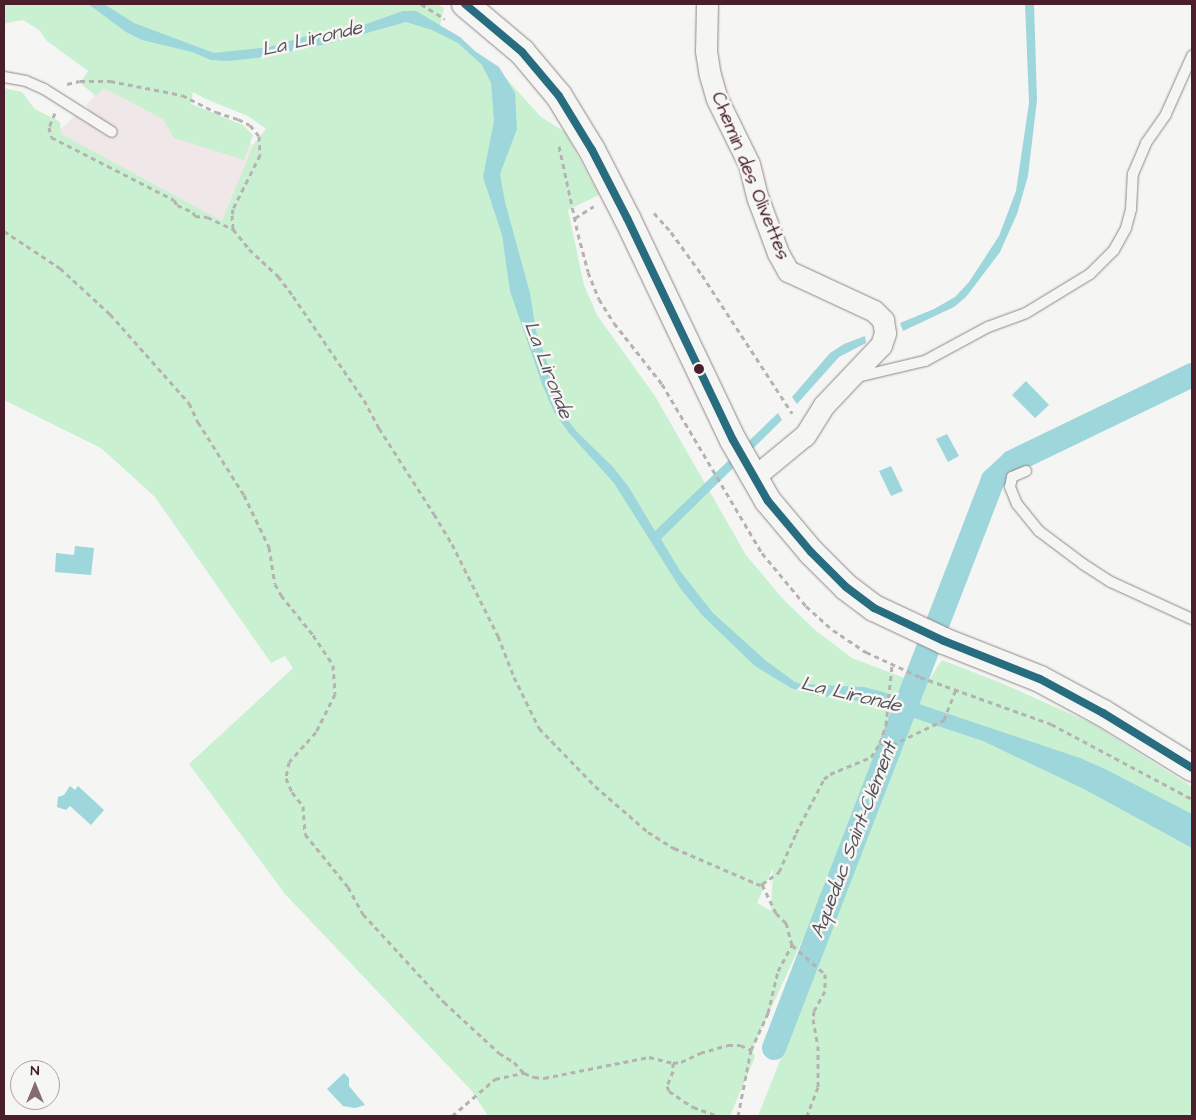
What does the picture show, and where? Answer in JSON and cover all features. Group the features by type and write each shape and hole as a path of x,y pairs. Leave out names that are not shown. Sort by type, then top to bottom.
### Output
{"street":[{"path":"465,4 522,52 559,96 592,150 733,440 768,500 811,552 846,587 874,608 944,641 1040,679 1103,713 1192,768"},
{"name":"Chemin des Olivettes","path":"707,4 706,51 713,83 718,99 749,164 771,234 788,271 874,311 883,320 885,333 881,345 824,405 804,436 754,477"}],"lane":[{"path":"846,380 924,361 988,327 1026,313 1090,274 1114,250 1126,228 1131,209 1134,174 1146,143 1166,114 1192,56"},
{"path":"4,77 26,81 44,89 112,132"},
{"path":"1026,471 1012,477 1010,487 1017,504 1039,531 1111,582 1192,619"}],"path":[{"path":"421,4 439,16"},
{"path":"44,89 80,81 110,81 182,95 216,112 250,125 259,136 261,148 258,161 234,209 232,215 233,229"},
{"path":"56,97 57,107 49,128 51,137 174,200 177,205 193,212 195,216 207,217 233,229 249,248 278,276 364,400 379,428 452,544 498,636 531,711 546,737 595,786 648,832 696,858 760,885 762,884 779,872 796,832 824,779 830,774 871,757 880,743 886,725 892,665"},
{"path":"626,218 651,210 671,232 702,275 790,409 804,436"},
{"path":"4,231 45,256 77,282 110,314 189,404 198,422 244,495 265,536 269,547 275,584 281,595 313,635 333,665 335,694 316,732 289,762 286,778 292,792 303,806 305,834 348,887 363,914 444,1002 524,1073"},
{"path":"880,743 892,745 944,720 956,689"},
{"path":"762,884 776,913 786,923 792,945 825,974 825,991 814,1011 813,1019 818,1046 818,1087 807,1116"},
{"path":"738,1116 752,1050 768,1013 778,971 792,945"},
{"path":"452,1116 495,1079 524,1073 544,1078 650,1057 673,1063 728,1045 740,1045 752,1050"},
{"path":"673,1063 673,1071 667,1086 669,1091 693,1107 718,1116"}],"shaded area":[{"path":"104,88 183,106 253,145 222,222 55,134 76,115 91,122 94,117 86,105"}],"green space":[{"path":"4,4 436,4 444,8 440,26 493,64 541,117 565,132 599,195 568,210 584,285 597,315 655,396 746,555 784,600 815,630 852,658 925,686 942,660 999,682 1093,724 1192,787 1192,1116 758,1116 827,942 806,932 752,1050 755,1057 730,1116 488,1116 471,1090 285,894 189,764 293,668 285,656 271,663 155,497 101,448 4,400 4,88 22,92 35,109 60,122 61,134 222,221 253,145 266,129 248,116 193,92 191,104 243,125 253,135 244,160 174,138 163,119 104,88 96,96 80,83 88,71 47,41 39,30 23,20 6,23 4,31","holes":["773,868 771,911 757,903"]}],"water":[{"name":"La Lironde","path":"88,4 104,4 134,23 214,53 269,47 321,32 352,29 403,11 416,11 460,37 476,52 499,67 515,93 517,129 500,174 505,202 530,293 536,331 567,419 577,432 613,467 628,486 655,531 778,413 782,420 661,539 680,571 713,613 765,660 795,682 801,684 864,687 880,691 1080,758 1105,769 1192,814 1192,848 1084,789 983,741 866,702 814,695 791,688 755,666 702,615 680,588 614,483 569,433 554,412 542,384 510,291 502,235 483,177 494,121 491,83 482,65 458,43 432,30 406,22 331,43 265,57 228,61 211,60 192,52 142,40 126,32"},
{"path":"1025,4 1034,4 1037,100 1028,176 1017,214 1000,252 966,297 954,307 903,331 900,323 934,309 955,297 969,282 999,236 1016,191 1029,103"},
{"path":"865,336 866,343 839,357 797,404 792,397 830,353 844,344"},
{"path":"1026,381 1049,405 1035,418 1012,395"},
{"path":"947,434 959,456 948,462 936,439"},
{"path":"891,466 903,491 891,496 879,471"},
{"path":"75,546 94,548 91,575 55,572 56,553 74,555"},
{"path":"70,786 75,790 78,786 104,810 91,825 70,806 66,810 57,807 58,797 64,795"},
{"path":"344,1073 349,1078 349,1086 365,1105 355,1108 343,1106 327,1089"}],"waterway":[{"name":"Aqueduc Saint-Clément","path":"774,1048 993,480 1012,462 1192,375"}],"transit line":[{"path":"465,4 522,52 559,96 592,150 627,218 733,440 768,501 811,552 846,587 874,608 944,641 1040,679 1103,713 1192,768"}]}
